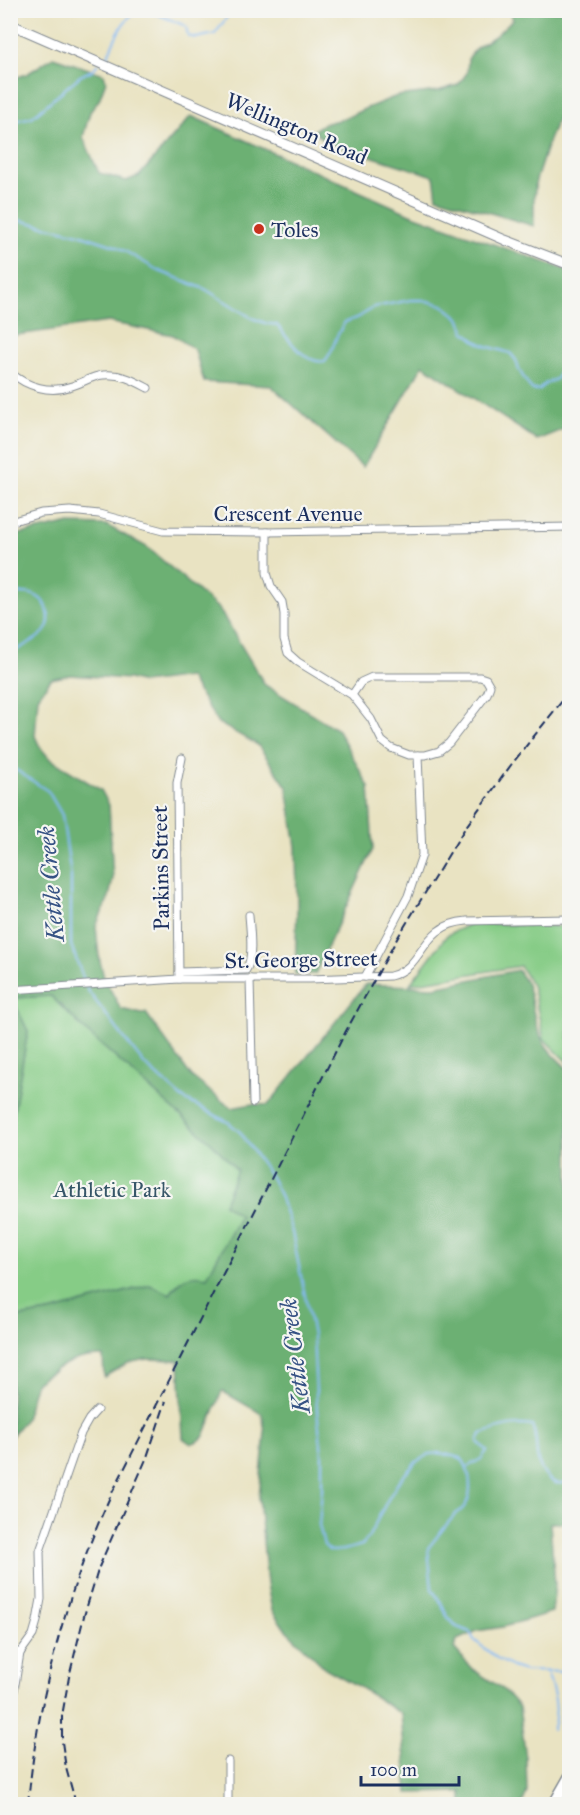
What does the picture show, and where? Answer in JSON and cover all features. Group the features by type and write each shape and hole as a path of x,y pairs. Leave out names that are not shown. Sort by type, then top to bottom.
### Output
{"highway":[{"path":"554,1804 570,1776"}],"main road":[{"name":"Wellington Road","path":"10,24 505,240 570,265"}],"street":[{"path":"10,372 26,384 42,389 60,389 95,377 110,375 126,377 148,388"},
{"name":"Crescent Avenue","path":"10,522 41,513 80,511 163,531 267,532 570,527"},
{"path":"267,532 267,573 269,582 282,602 284,639 288,653 298,662 352,695 371,719 385,744 402,754 432,754 439,751 449,743 489,691 490,686 486,679 480,677 372,677 361,682 352,695"},
{"path":"365,977 408,896 422,855 418,755"},
{"name":"Parkins Street","path":"179,975 177,783 182,758"},
{"path":"179,975 246,970 250,964 249,915"},
{"name":"St. George Street","path":"10,990 179,975 250,979 390,976 403,971 434,933 452,923 570,919"},
{"path":"250,979 253,1103"},
{"path":"10,1716 20,1653 33,1635 40,1610 39,1561 43,1541 81,1433 97,1410"},
{"path":"10,1649 20,1653"},
{"path":"228,1761 228,1804"}],"green space":[{"path":"509,11 569,11 569,103 558,118 536,180 534,226 437,197 434,176 329,143 316,133 315,129 323,124 346,118 397,96 438,91 458,85 467,73 468,59 476,48 495,36 513,19"},
{"path":"53,57 104,74 106,81 99,100 90,112 83,137 99,173 126,181 139,176 191,116 410,214 569,271 569,427 537,440 423,365 363,467 271,386 204,382 195,350 173,335 108,322 11,336 11,79 27,74"},
{"path":"66,524 106,525 147,547 219,609 265,685 338,730 369,787 373,849 315,974 295,974 296,847 287,787 258,745 218,723 189,677 143,683 129,679 70,675 51,679 38,697 35,736 40,747 50,759 101,790 109,805 113,879 109,897 96,926 104,978 121,1009 146,1013 191,1076 231,1108 253,1104 268,1105 366,984 434,987 518,970 526,982 541,1037 549,1050 569,1070 570,1522 550,1523 555,1584 552,1612 503,1627 477,1631 457,1640 454,1648 472,1669 503,1689 519,1707 526,1758 527,1792 522,1804 462,1804 462,1792 408,1793 401,1714 325,1668 286,1630 272,1611 267,1584 259,1498 265,1431 262,1414 222,1391 204,1436 191,1444 183,1438 179,1360 146,1359 128,1363 104,1377 103,1356 93,1356 68,1363 36,1382 25,1419 11,1437 11,1312 20,1317 54,1311 150,1285 170,1294 189,1276 207,1277 240,1216 224,1204 237,1170 213,1144 91,1036 51,996 12,998 28,1031 11,1128 11,536"},
{"path":"472,923 569,927 569,1064 544,1039 532,985 520,966 410,984 447,935"},
{"name":"Athletic Park","path":"51,996 91,1036 213,1144 237,1170 224,1204 240,1216 207,1277 180,1281 170,1294 149,1285 54,1311 20,1317 11,1312 10,1128 28,1031 12,998"}],"waterway":[{"path":"102,61 107,57 125,21 137,12 145,10"},
{"path":"147,10 186,26 188,36 196,38 215,34 232,10"},
{"path":"10,122 32,117 80,76 98,64"},
{"path":"10,218 79,234 118,247 159,271 205,289 252,318 277,325 304,355 318,361 325,361 345,322 359,317 374,307 411,300 423,300 443,305 459,318 465,332 476,341 510,353 533,390 539,390 556,379 570,357"},
{"name":"Kettle Creek","path":"10,595 28,593 39,597 49,614 48,624 42,634 17,650 10,647"},
{"name":"Kettle Creek","path":"10,764 48,791 62,815 71,876 71,945 88,991 144,1064 182,1098 228,1122 240,1132 271,1177 280,1195 292,1232 313,1335 322,1454 319,1525 324,1545 333,1551 362,1545 399,1481 416,1462 429,1454 440,1453 461,1458 468,1474 470,1486 468,1499 464,1507 428,1548 432,1589 447,1616 457,1627 470,1632 474,1640 498,1659 525,1671 570,1672"},
{"path":"467,1467 481,1459 487,1451 478,1442 481,1434 506,1427 525,1425 532,1426 538,1458 547,1477 556,1483 565,1482 570,1478"},
{"path":"547,1672 556,1708 552,1730"}],"railway":[{"path":"28,1804 38,1725 56,1647 80,1571 110,1497 346,1031 398,937 465,828 511,765 570,691"},
{"path":"76,1804 66,1768 62,1742 62,1716 69,1677 99,1567 147,1457 166,1401"}],"place":[{"name":"Toles","path":"259,229"}]}
